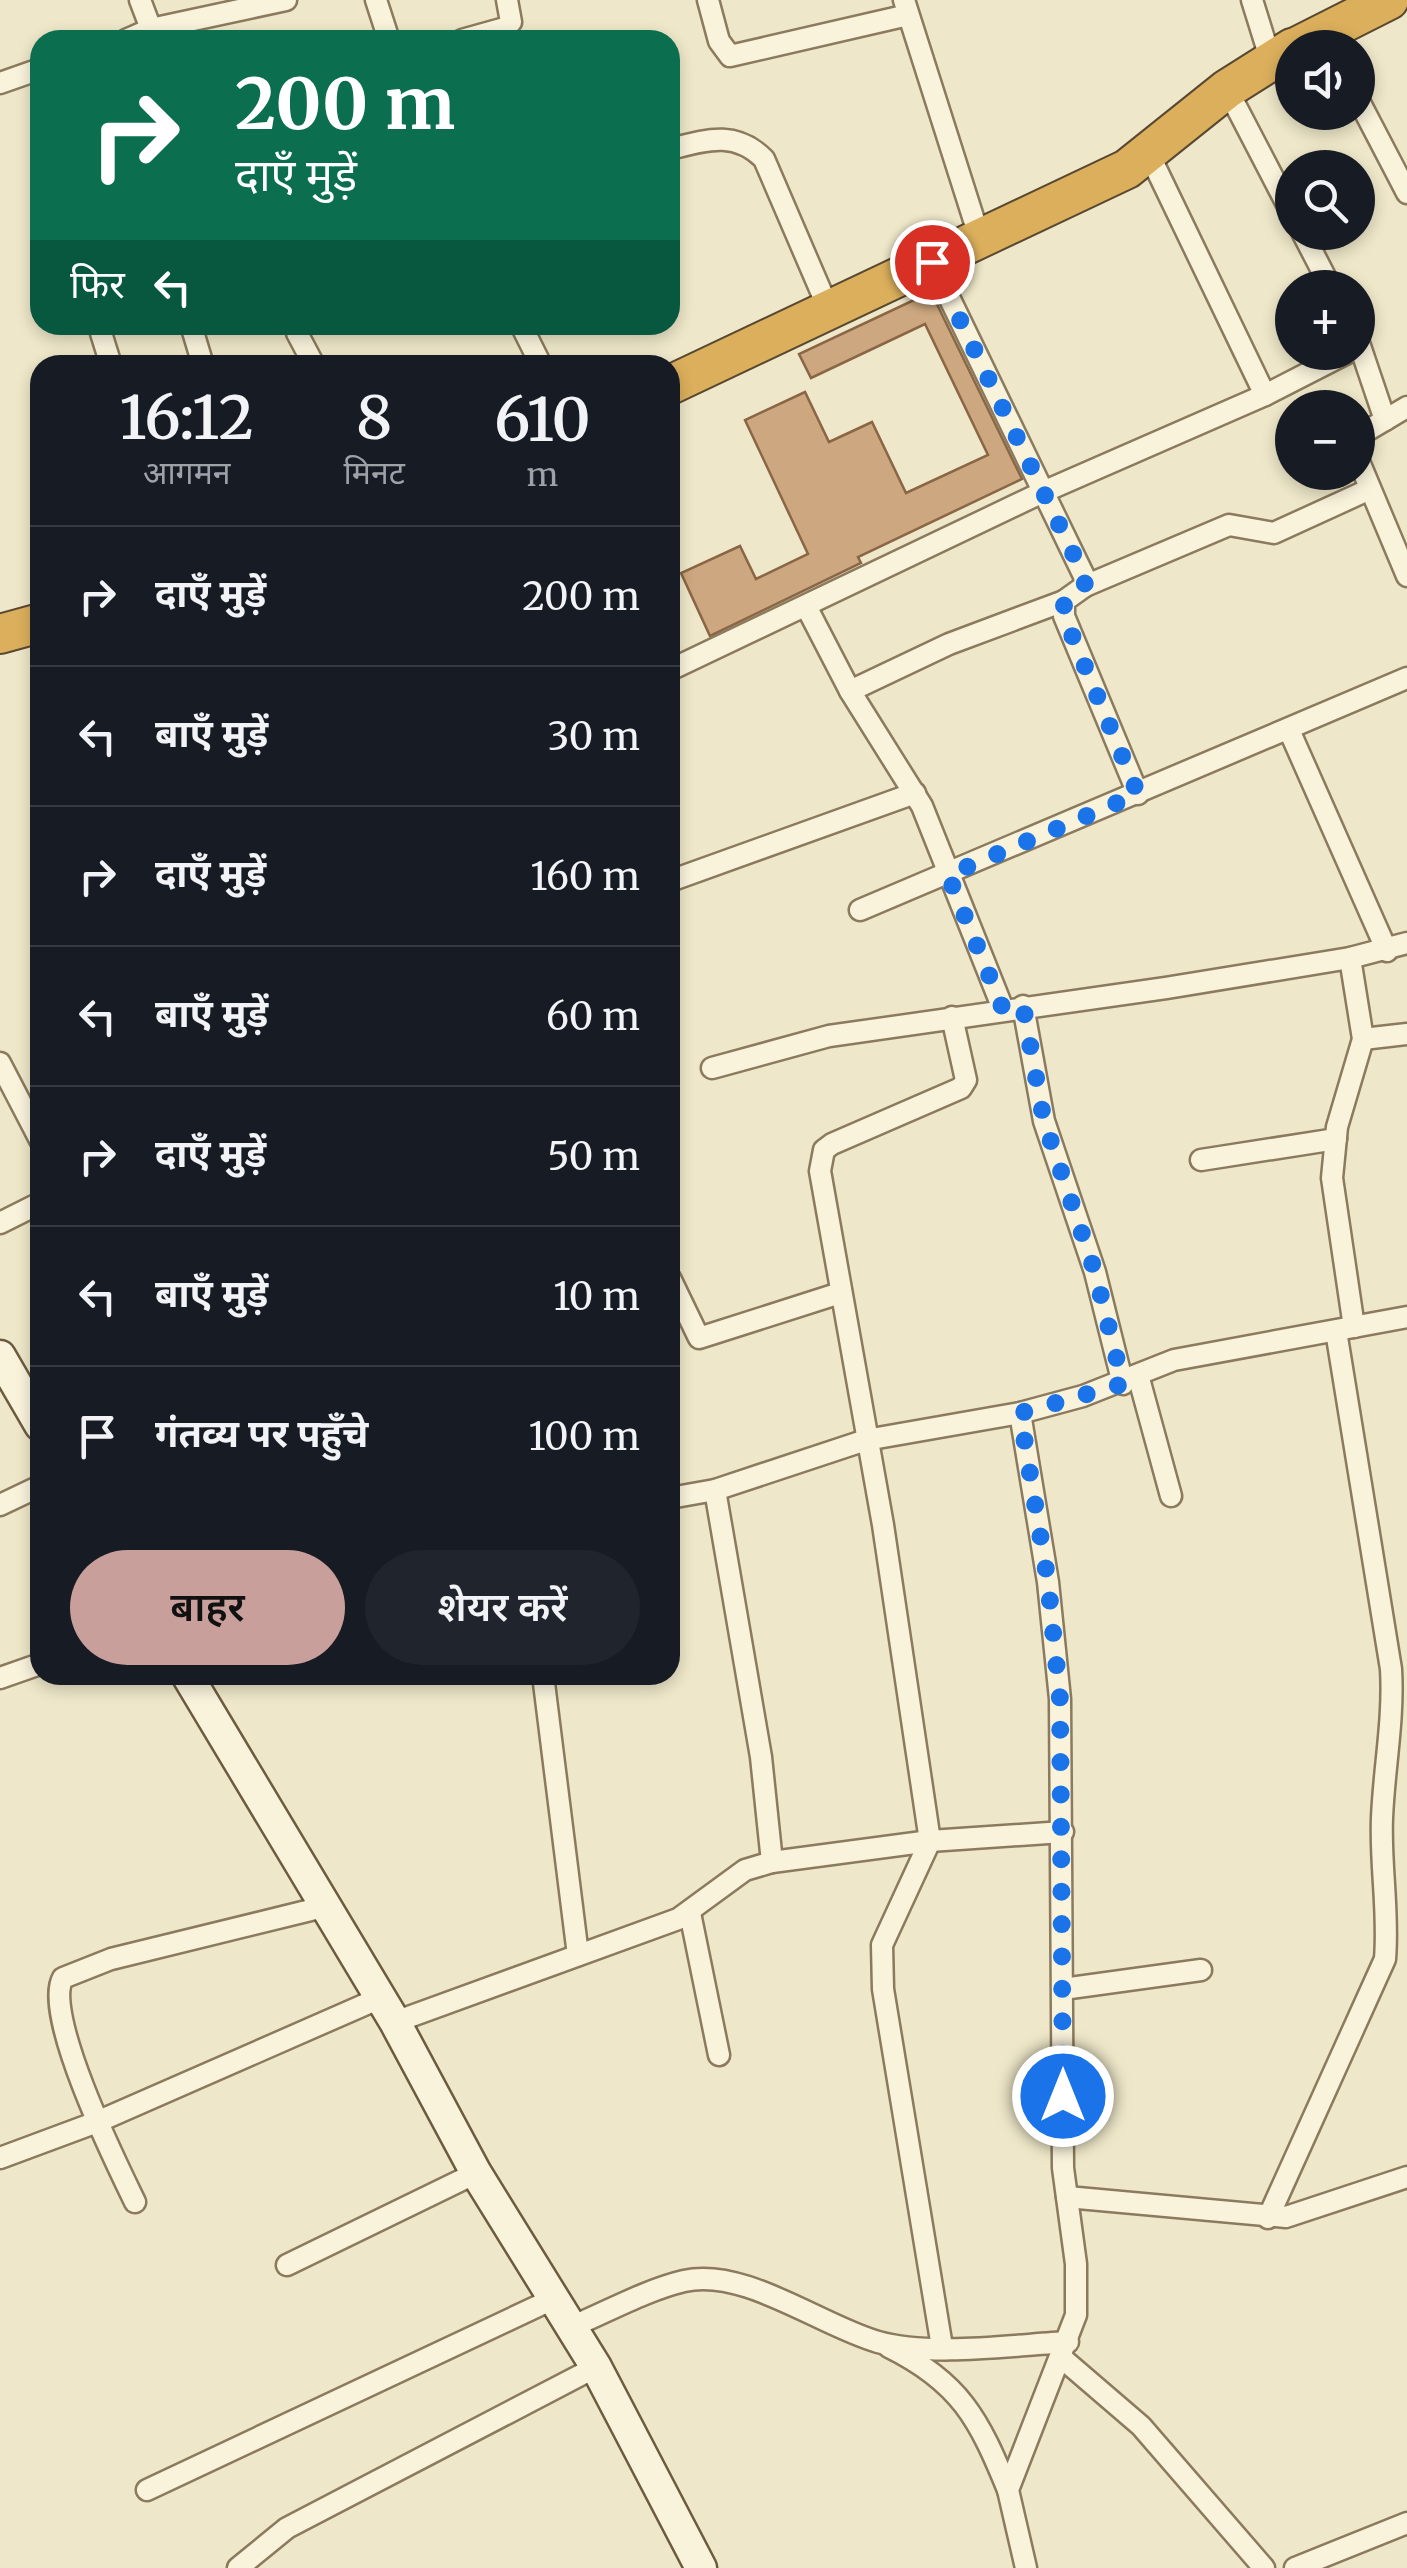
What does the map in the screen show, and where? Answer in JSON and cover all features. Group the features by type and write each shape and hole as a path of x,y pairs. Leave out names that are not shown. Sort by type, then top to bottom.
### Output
{"highway":[{"path":"1333,30 1389,0"},
{"path":"680,380 1104,180 1149,154 1227,89 1275,62"},
{"path":"0,634 30,626"}],"street":[{"path":"140,0 152,29 286,0"},
{"path":"376,0 385,30"},
{"path":"498,30 511,22 507,0"},
{"path":"708,0 719,41 730,56 906,7 980,239"},
{"path":"1252,0 1284,30"},
{"path":"1,80 30,72"},
{"path":"1227,89 1275,181"},
{"path":"1374,130 1407,193"},
{"path":"680,147 730,138 749,144 764,159 829,310"},
{"path":"1149,154 1264,395"},
{"path":"932,262 1085,586"},
{"path":"680,665 1043,492 1312,370"},
{"path":"1365,370 1384,420"},
{"path":"1375,426 1407,407"},
{"path":"850,691 950,644 1064,602 1085,586 1229,525 1274,533 1368,490"},
{"path":"1370,490 1407,576"},
{"path":"1064,602 1064,616 1138,794"},
{"path":"807,608 850,691 914,794 948,875 1013,1008 1044,1121 1171,1496"},
{"path":"860,910 1407,678"},
{"path":"712,1068 829,1036 1350,958 1397,947 1289,730"},
{"path":"680,878 914,794"},
{"path":"1268,2218 1385,1959 1388,1930 1382,1820 1394,1710 1392,1669 1345,1329 1332,1178 1336,1138 1363,1039 1350,958"},
{"path":"942,2347 882,1989 882,1945 930,1841 883,1524 820,1171 824,1150 961,1088 966,1080 952,1017"},
{"path":"1363,1039 1407,1034"},
{"path":"0,1063 30,1121"},
{"path":"1200,1160 1336,1138"},
{"path":"0,1223 30,1208"},
{"path":"680,1299 699,1338 840,1293"},
{"path":"680,1496 715,1490 866,1440 1020,1413 1130,1379 1174,1360 1407,1316"},
{"path":"0,1356 30,1408"},
{"path":"1008,2490 1066,2351 1076,2315 1067,2197 1060,1699 1048,1582 1020,1413"},
{"path":"715,1490 761,1757 772,1862"},
{"path":"0,1505 30,1491"},
{"path":"0,1678 30,1668"},
{"path":"193,1685 387,2010 476,2173 596,2368 701,2568"},
{"path":"545,1685 578,1955"},
{"path":"0,2158 387,2010 578,1955 690,1913 745,1870 772,1862 930,1841 1064,1832"},
{"path":"135,2202 97,2122 56,1996 63,1978 111,1959 323,1907"},
{"path":"690,1913 719,2055"},
{"path":"1063,1989 1201,1970"},
{"path":"287,2266 476,2173"},
{"path":"1067,2197 1268,2218 1304,2212 1407,2176"},
{"path":"571,2326 684,2281 707,2279 756,2291 919,2362 958,2392 986,2436 1008,2490 1026,2568"},
{"path":"147,2490 554,2299"},
{"path":"880,2343 1066,2351 1141,2426 1264,2568"},
{"path":"238,2568 287,2528 596,2368"},
{"path":"1295,2568 1407,2523"}],"building":[{"path":"931,292 1022,479 858,557 861,563 710,636 681,573 740,546 756,579 808,554 745,420 805,392 829,442 872,422 906,493 988,455 925,324 811,378 799,354"}],"route":[{"path":"932,262 1084,576 1085,586 1064,602 1064,616 1138,794 948,875 1003,1009 1023,1006 1044,1121 1095,1272 1123,1384 1020,1413 1048,1582 1060,1699 1063,2096"}]}
